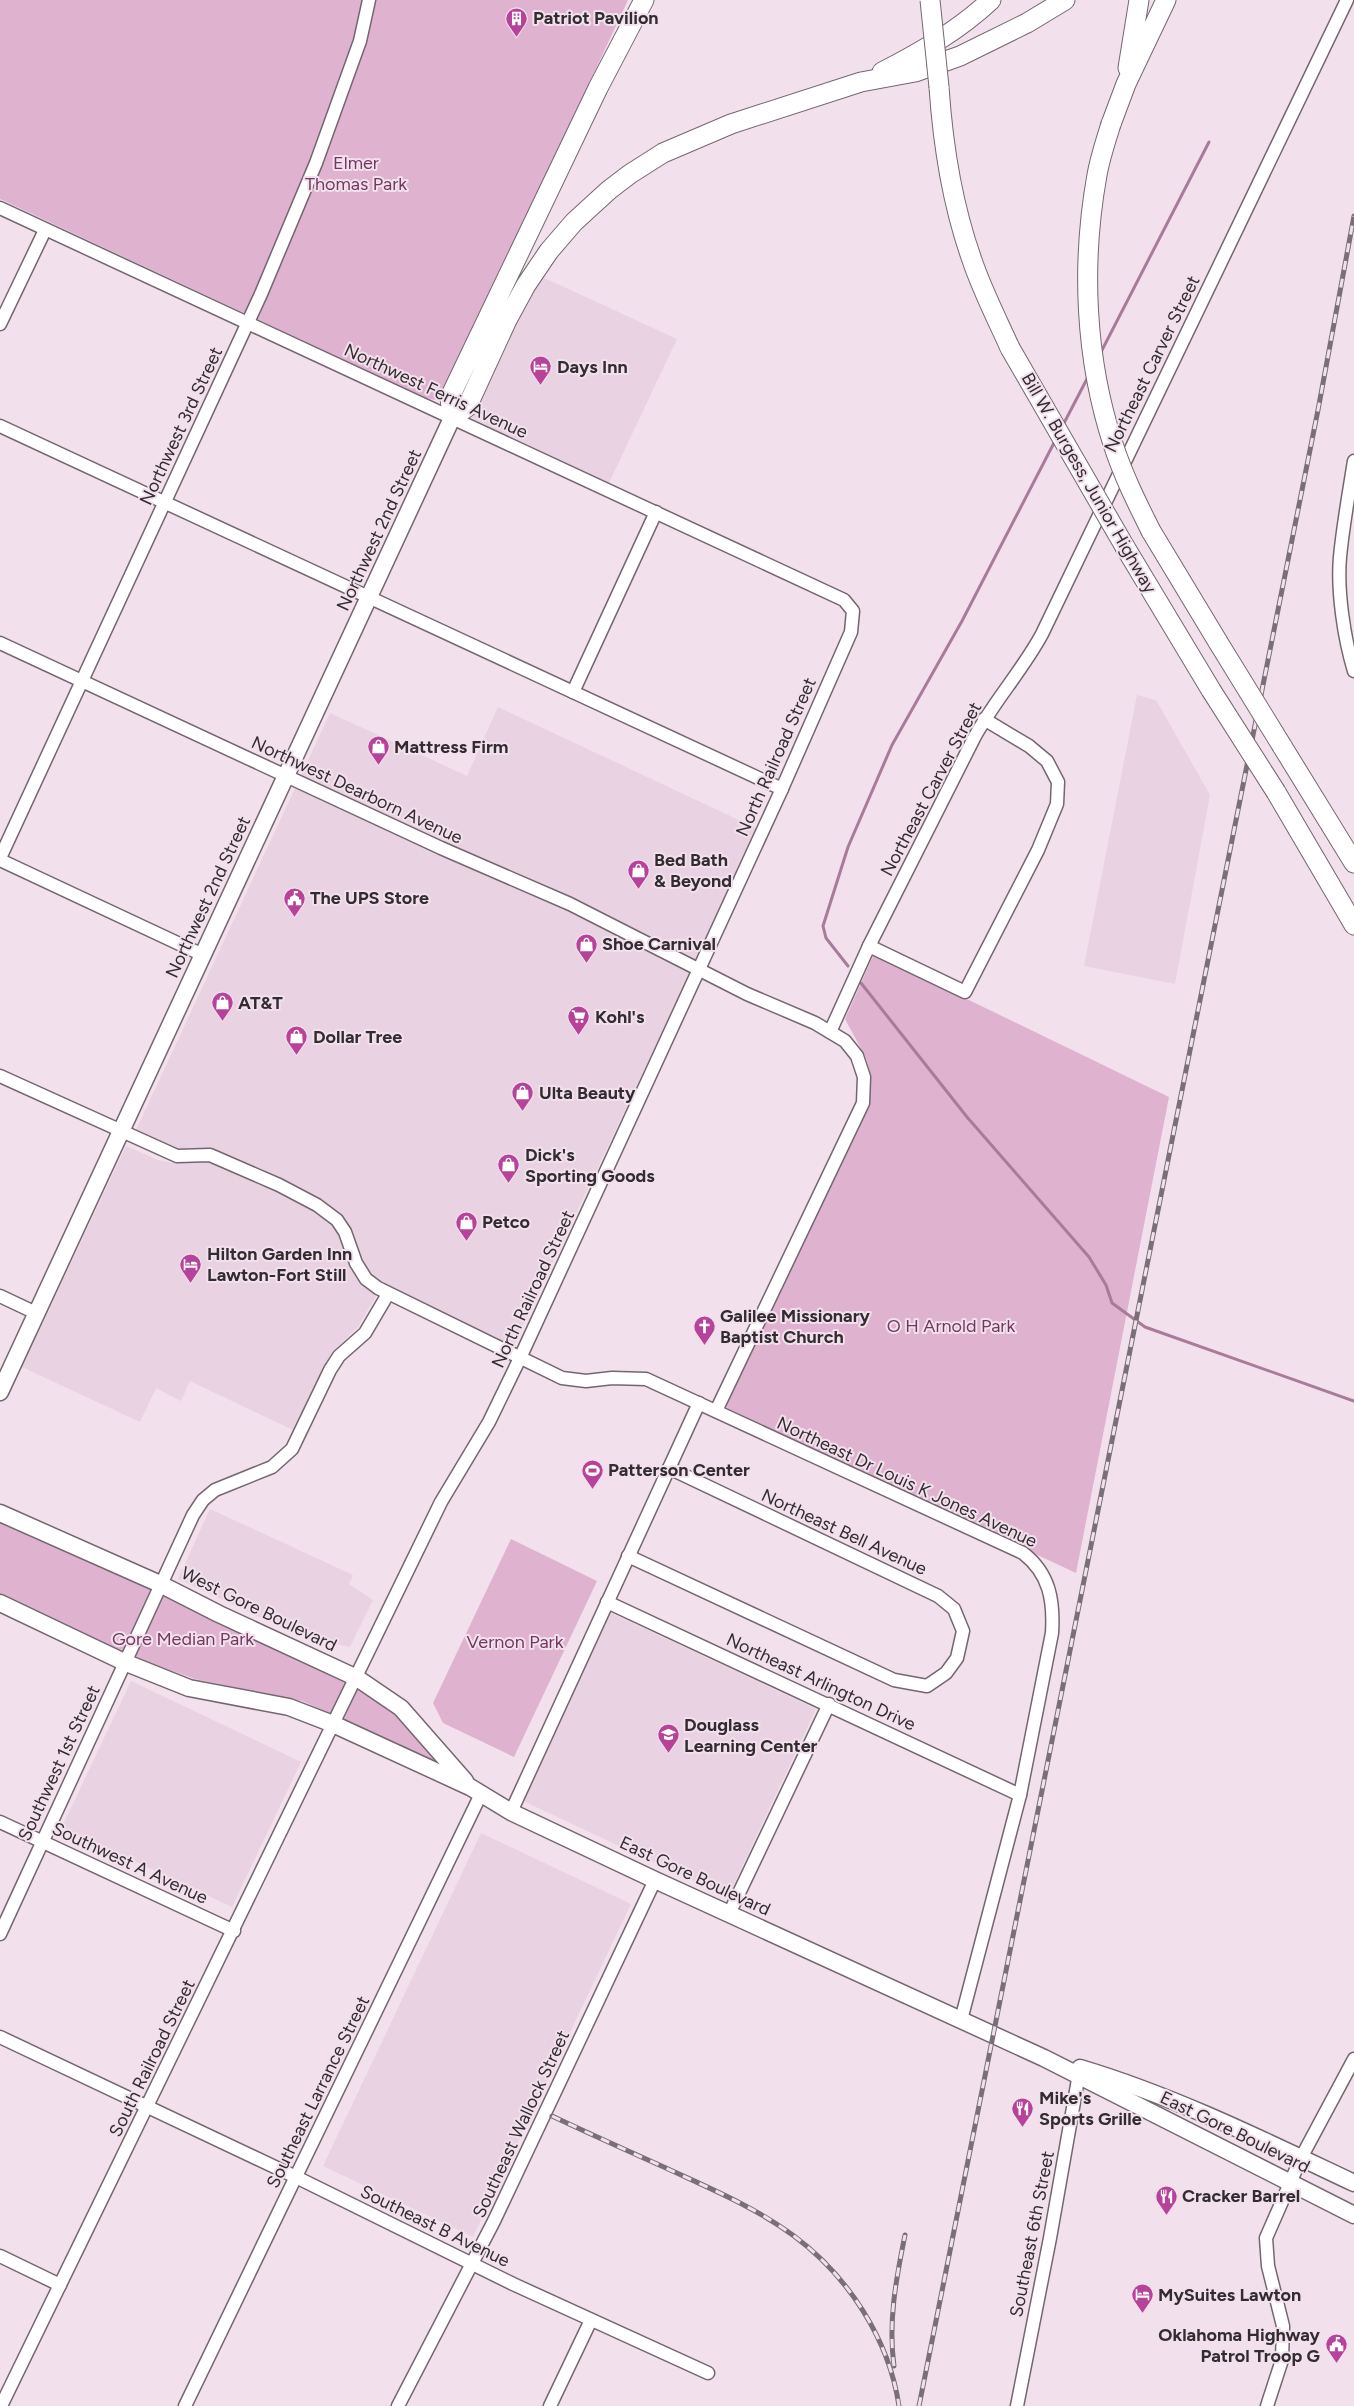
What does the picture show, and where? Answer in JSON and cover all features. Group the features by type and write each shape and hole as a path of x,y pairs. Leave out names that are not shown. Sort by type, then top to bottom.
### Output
{"highway":[{"path":"452,418 450,397 598,88 644,0"},
{"path":"633,21 648,0"},
{"path":"930,0 939,96"},
{"name":"Bill W. Burgess, Junior Highway","path":"940,0 939,96 945,153 956,208 972,260 1010,348 1125,547 1211,690 1276,792 1354,925"},
{"path":"862,82 911,57 960,26 991,0"},
{"path":"452,418 467,407 507,320 526,285 549,251 574,222 608,190 663,153 691,140 731,124 862,82 915,72 960,56 1027,23 1065,0"},
{"path":"1126,84 1132,35 1139,0"},
{"name":"Bill W. Burgess, Junior Highway","path":"1166,0 1126,84 1111,124 1098,173 1091,216 1087,272 1090,322 1100,396 1113,444 1127,482 1151,532 1354,863"}],"main road":[{"name":"Northwest 2nd Street","path":"0,1392 452,418"},
{"name":"West Gore Boulevard","path":"0,1513 160,1584 219,1614 357,1678 401,1708 476,1790"},
{"path":"0,1603 124,1662 189,1688 290,1707 333,1724"},
{"name":"East Gore Boulevard","path":"333,1724 476,1790 511,1812 655,1880 1079,2073 1354,2215"},
{"name":"East Gore Boulevard","path":"1079,2073 1117,2079 1301,2158 1354,2183"}],"street":[{"name":"Northwest 3rd Street","path":"0,859 248,324 316,163 360,41 369,0"},
{"name":"Northeast Carver Street","path":"830,1032 869,946 984,719 1026,663 1045,628 1346,0"},
{"name":"Northwest Ferris Avenue","path":"0,208 844,600 853,611"},
{"path":"0,324 46,230"},
{"path":"0,426 782,789"},
{"path":"1354,461 1340,558 1342,606 1354,671"},
{"path":"573,692 656,512"},
{"name":"North Railroad Street","path":"333,1724 441,1502 489,1422 520,1358 782,789 851,632 853,611"},
{"name":"Northwest Dearborn Avenue","path":"0,643 287,777 570,904 747,994 815,1023 845,1041 857,1056 864,1077 863,1103 716,1411"},
{"path":"869,946 965,992 1038,850 1057,804 1058,782 1047,761 1029,746 984,719"},
{"path":"0,859 203,955"},
{"path":"0,1076 177,1156 210,1155 318,1205 337,1220 345,1232 356,1263 366,1279 388,1294 562,1378 586,1381 612,1378 646,1379 716,1411"},
{"name":"Southwest 1st Street","path":"0,1934 193,1515 203,1500 220,1487 272,1467 292,1449 338,1356 365,1333 388,1294"},
{"path":"0,1296 36,1313"},
{"path":"511,1812 699,1403"},
{"name":"Northeast Dr Louis K Jones Avenue","path":"716,1411 1023,1553 1036,1563 1050,1594 1053,1612 1052,1634 1020,1795 961,2020"},
{"name":"Northeast Bell Avenue","path":"669,1468 938,1596 954,1609 962,1631 957,1658"},
{"name":"Northeast Arlington Drive","path":"628,1556 894,1680 927,1686 946,1673 957,1658"},
{"name":"Northeast Arlington Drive","path":"607,1602 829,1704 1020,1795"},
{"path":"729,1914 829,1704"},
{"name":"South Railroad Street","path":"2,2406 333,1724"},
{"name":"Southeast Larrance Street","path":"185,2406 296,2177 476,1790"},
{"name":"Southwest A Avenue","path":"0,1822 234,1931"},
{"name":"Southeast Wallock Street","path":"398,2406 473,2264 655,1880"},
{"name":"Southeast B Avenue","path":"0,2037 296,2177 473,2264 708,2373"},
{"path":"1267,2406 1282,2360 1283,2326 1268,2266 1266,2238 1301,2158 1354,2059"},
{"name":"Southeast 6th Street","path":"1017,2406 1079,2073"},
{"path":"0,2256 60,2286"},
{"path":"550,2406 591,2320"}],"shaded area":[{"path":"538,275 677,339 608,485 472,418 503,343"},
{"path":"1137,695 1156,700 1210,795 1175,984 1084,966"},
{"path":"498,707 758,829 512,1349 404,1297 370,1273 363,1265 348,1230 228,1159 181,1152 135,1132 330,713 467,776"},
{"path":"126,1146 158,1160 172,1163 209,1161 219,1163 303,1202 324,1214 337,1229 353,1272 376,1296 358,1327 331,1353 295,1431 190,1381 181,1401 156,1388 140,1422 22,1367"},
{"path":"210,1509 353,1575 349,1584 373,1600 350,1647 298,1635 178,1579"},
{"name":"Douglass Learning Center","path":"607,1611 816,1709 728,1897 519,1799"},
{"path":"131,1681 301,1762 232,1907 62,1827"},
{"path":"481,1833 631,1904 473,2237 323,2166"}],"green space":[{"name":"Elmer Thomas Park","path":"0,0 628,0 445,393 435,400 426,398 0,199"},
{"name":"O H Arnold Park","path":"874,954 1169,1097 1076,1573 728,1411 726,1406 868,1096 870,1072 866,1058 845,1019"},
{"name":"Gore Median Park","path":"0,1522 152,1586 122,1652 0,1598"},
{"name":"Vernon Park","path":"511,1539 597,1581 514,1757 443,1723 433,1703"},
{"name":"Gore Median Park","path":"163,1593 348,1678 331,1714 302,1701 195,1679 133,1657"},
{"path":"359,1684 395,1711 437,1761 435,1762 344,1719"}],"waterway":[{"path":"1100,354 1209,142"},
{"path":"1063,425 1089,375"},
{"path":"848,966 826,938 823,926 848,847 892,745 962,621 1056,439"},
{"path":"861,983 967,1117 1089,1257 1106,1285 1112,1303 1145,1327 1354,1401"}],"railway":[{"path":"919,2406 1318,410 1354,216"},
{"path":"552,2116 748,2207 794,2236 814,2252 848,2290 876,2333 894,2381 899,2406"},
{"path":"894,2366 892,2317 905,2235"}],"place":[{"name":"Patriot Pavilion","path":"517,37"},
{"name":"Days Inn","path":"541,386"},
{"name":"Mattress Firm","path":"378,766"},
{"name":"Bed Bath & Beyond","path":"638,889"},
{"name":"The UPS Store","path":"294,917"},
{"name":"Shoe Carnival","path":"586,963"},
{"name":"AT&T","path":"222,1022"},
{"name":"Kohl's","path":"579,1036"},
{"name":"Dollar Tree","path":"297,1056"},
{"name":"Ulta Beauty","path":"523,1112"},
{"name":"Dick's Sporting Goods","path":"509,1184"},
{"name":"Petco","path":"466,1241"},
{"name":"Hilton Garden Inn Lawton-Fort Still","path":"191,1283"},
{"name":"Galilee Missionary Baptist Church","path":"704,1345"},
{"name":"Patterson Center","path":"592,1489"},
{"name":"Douglass Learning Center","path":"668,1754"},
{"name":"Mike's Sports Grille","path":"1023,2127"},
{"name":"Cracker Barrel","path":"1166,2215"},
{"name":"MySuites Lawton","path":"1142,2314"},
{"name":"Oklahoma Highway Patrol Troop G","path":"1336,2364"}]}
